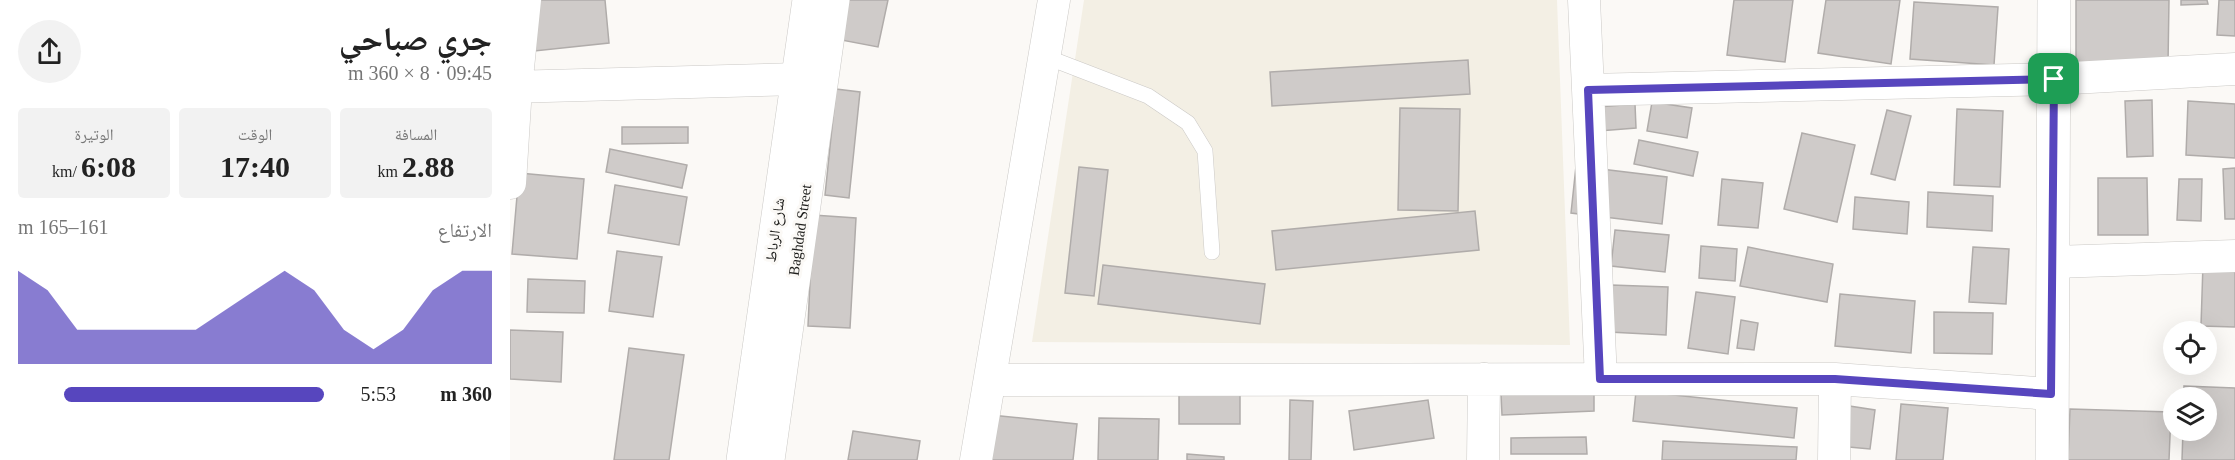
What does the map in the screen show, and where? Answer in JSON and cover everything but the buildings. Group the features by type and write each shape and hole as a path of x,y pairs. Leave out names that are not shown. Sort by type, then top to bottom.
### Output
{"street":[{"path":"510,183 513,87 525,0"},
{"name":"شارع الرباط","path":"743,460 809,0"},
{"name":"Baghdad Street","path":"768,460 833,0"},
{"path":"976,460 1054,0"},
{"path":"1584,0 1600,379"},
{"path":"2052,460 2054,0"},
{"path":"1588,90 2054,79 2235,69"},
{"path":"513,87 796,79"},
{"path":"2054,262 2235,256"},
{"path":"1483,460 1484,379"},
{"path":"990,380 1835,379 2051,394"},
{"path":"1834,460 1835,379"}],"lane":[{"path":"1044,56 1148,96 1188,123 1205,151 1212,252"}],"shaded area":[{"path":"1084,0 1557,0 1570,345 1032,342"}],"route":[{"path":"2054,79 2051,394 1835,379 1600,379 1588,90 2054,79"}]}
